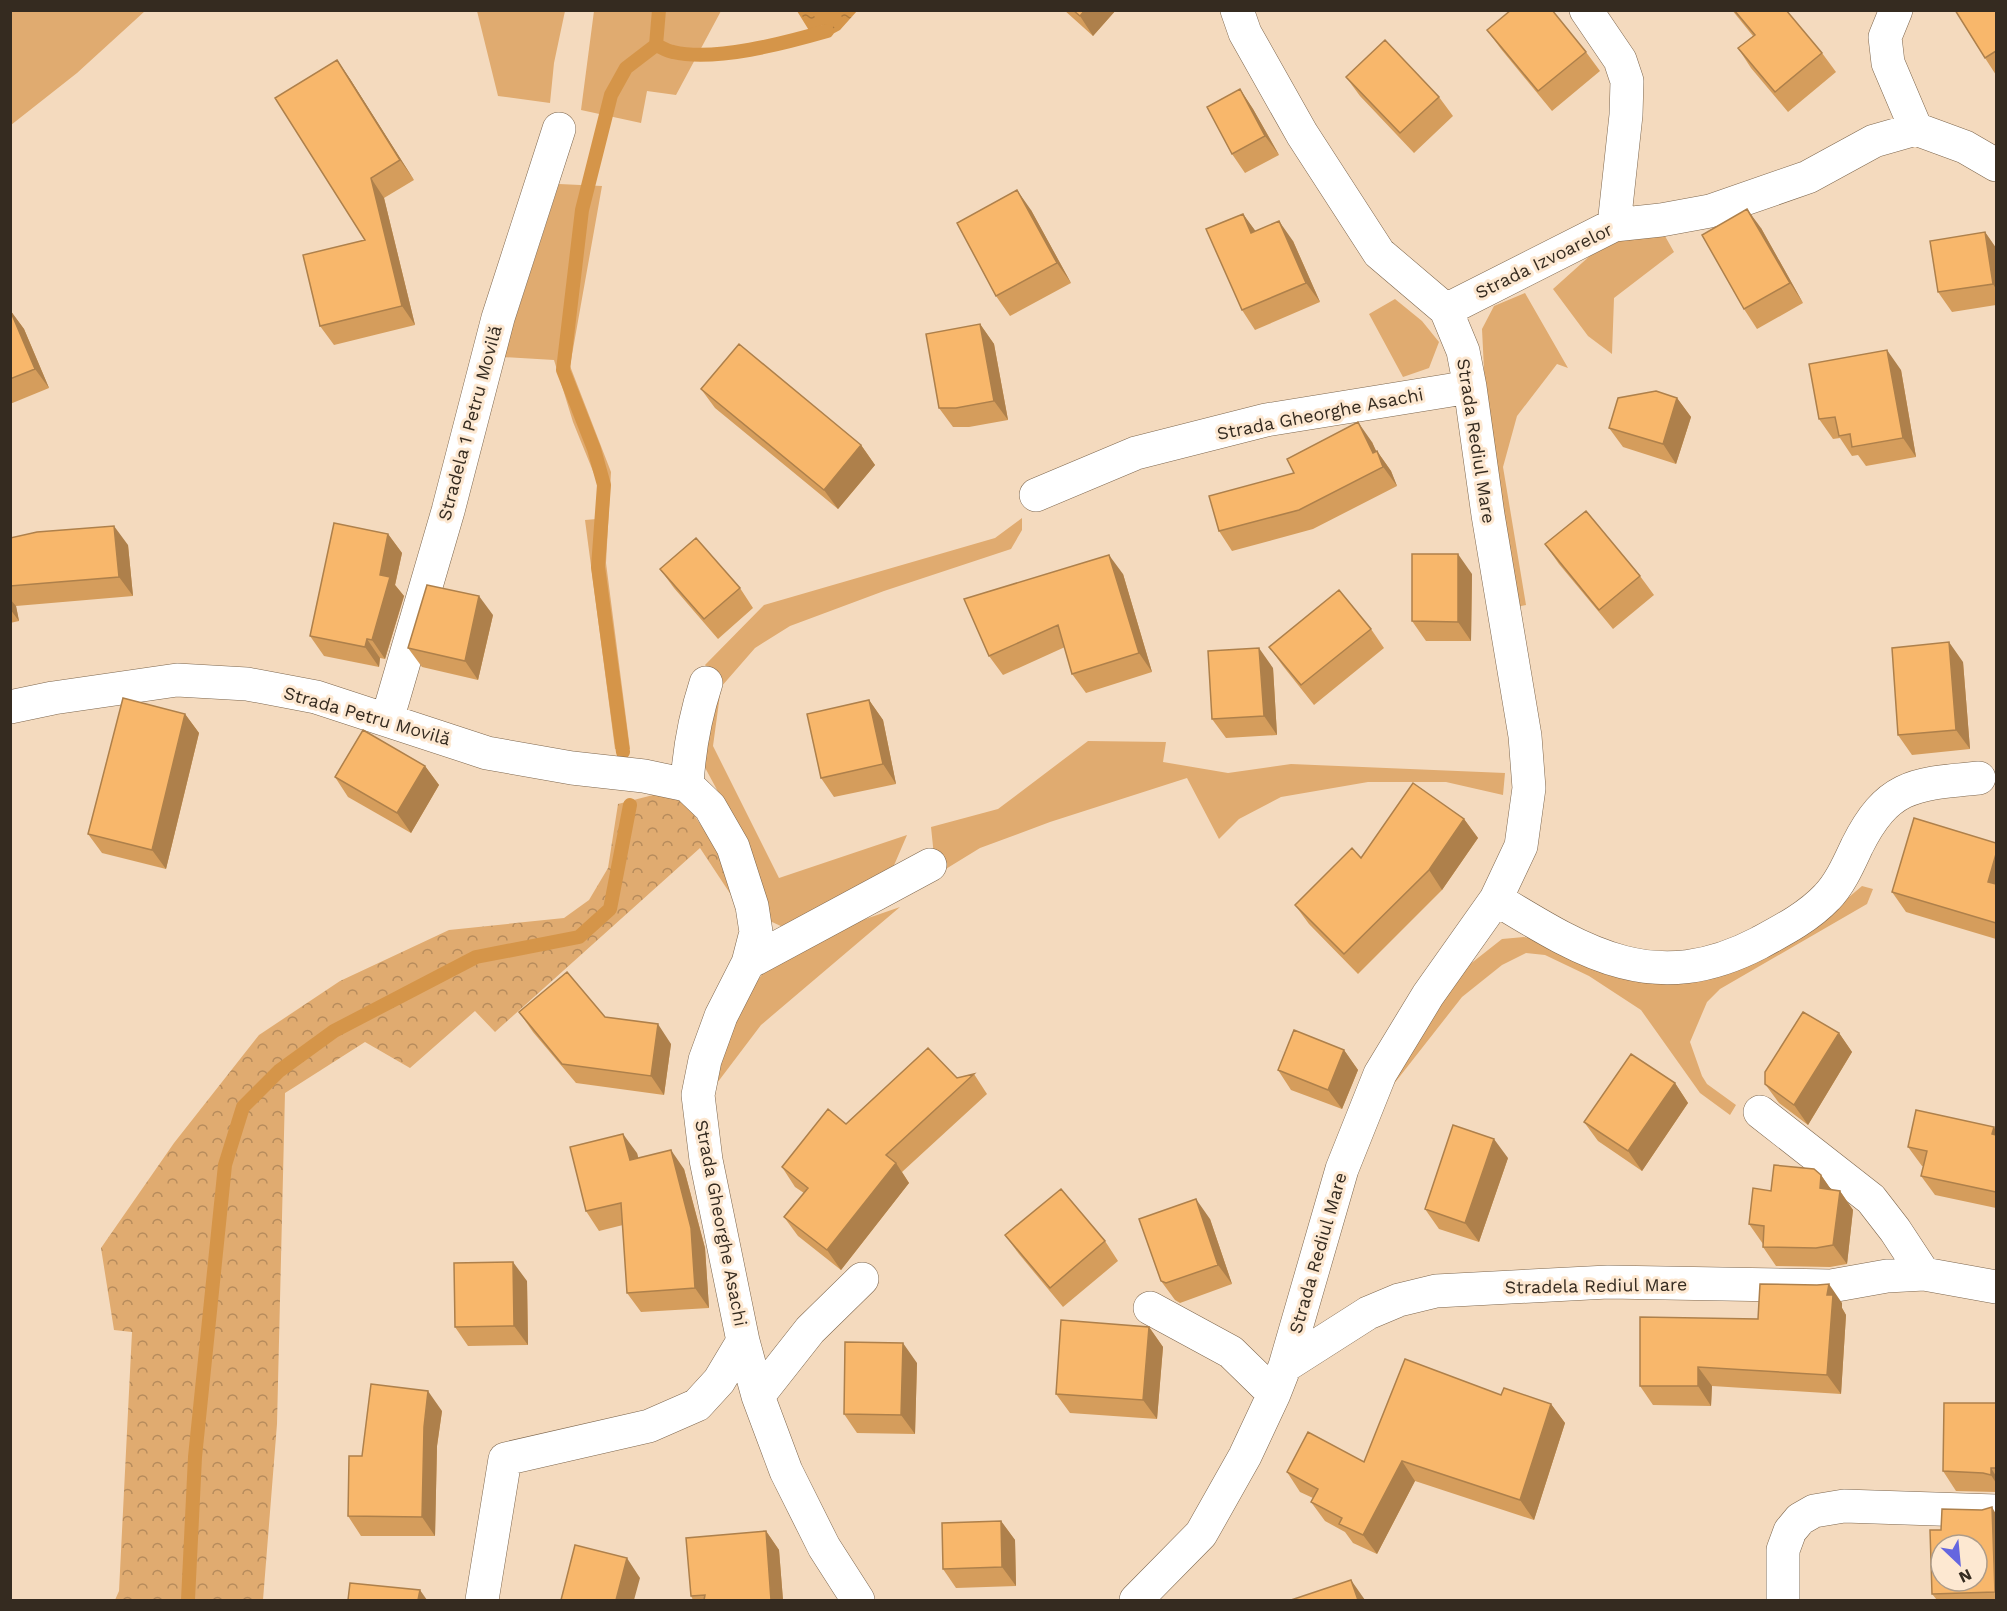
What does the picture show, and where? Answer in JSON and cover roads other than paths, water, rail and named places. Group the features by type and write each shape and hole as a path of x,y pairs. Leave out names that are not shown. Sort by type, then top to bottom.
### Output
{"street":[{"name":"Strada Rediul Mare","path":"1136,1600 1201,1534 1245,1456 1280,1380 1342,1169 1380,1074 1428,995 1496,899 1521,846 1529,788 1525,736 1463,351 1446,310 1379,253 1302,134 1245,33 1237,10"},
{"path":"1586,10 1620,60 1627,81 1626,115 1614,225"},
{"path":"1896,10 1886,38 1888,63 1916,129 1965,147 1996,165"},
{"name":"Stradela 1 Petru Movilă","path":"387,720 448,511 498,318 559,129"},
{"name":"Strada Izvoarelor","path":"1446,310 1614,225 1661,220 1710,211 1808,177 1874,141 1916,129"},
{"name":"Strada Gheorghe Asachi","path":"1036,495 1136,453 1266,420 1470,387"},
{"name":"Strada Petru Movilă","path":"10,707 53,698 177,680 247,684 316,697 487,753 572,768 644,776 687,785"},
{"path":"687,785 689,750 706,683"},
{"path":"1496,899 1541,927 1593,953 1622,962 1658,969 1684,968 1708,963 1742,951 1792,925 1828,896 1879,808 1904,790 1933,782 1979,778"},
{"name":"Strada Gheorghe Asachi","path":"482,1600 504,1459 649,1426 697,1405 719,1381 743,1341 706,1160 698,1095 705,1059 721,1016 748,963 756,932 752,906 733,847 710,807 687,785"},
{"path":"748,963 930,865"},
{"path":"1760,1112 1871,1199 1924,1274"},
{"name":"Stradela Rediul Mare","path":"1280,1380 1368,1313 1399,1300 1436,1291 1608,1282 1831,1286 1887,1276 1924,1274 1996,1287"},
{"path":"758,1396 810,1330 862,1280"},
{"path":"1150,1308 1280,1380"},
{"path":"743,1341 758,1396 786,1471 824,1547 858,1600"},
{"path":"1784,1600 1783,1550 1790,1531 1800,1519 1814,1510 1844,1506 1996,1511"}],"water":[{"path":"797,11 857,11 840,30 829,36 823,25 810,32"}],"waterway":[{"path":"623,752 598,567 604,485 594,449 563,370 582,210 611,95 626,68 656,45 659,10"},
{"path":"656,45 673,52 709,55 750,50 827,31"},
{"path":"188,1600 195,1457 225,1165 243,1107 279,1071 334,1031 476,957 579,937 610,909 630,805"}]}
